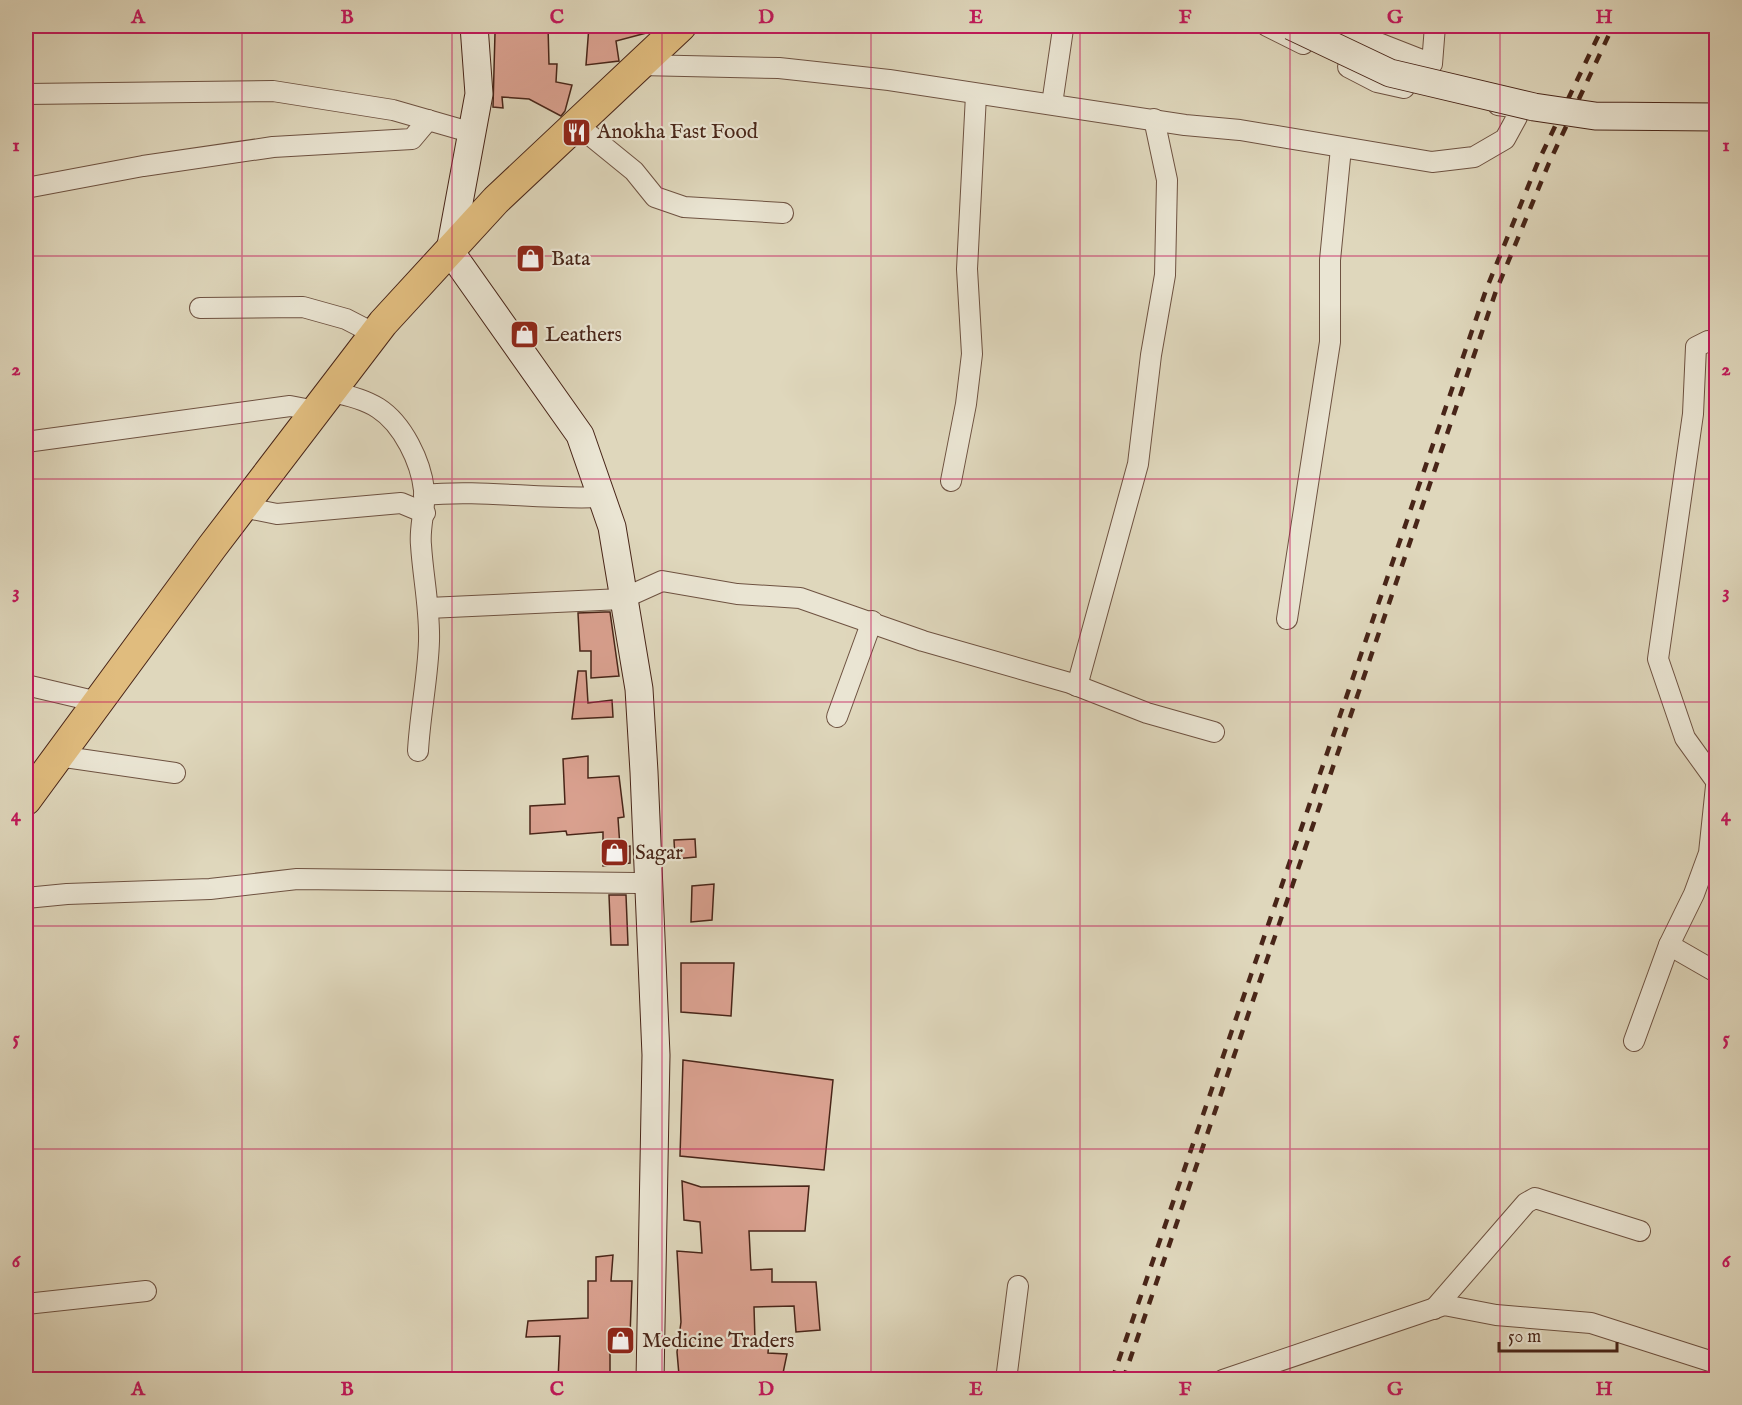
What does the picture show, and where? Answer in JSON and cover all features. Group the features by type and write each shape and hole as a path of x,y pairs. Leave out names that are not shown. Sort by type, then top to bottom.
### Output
{"main road":[{"path":"474,26 479,94 450,251 580,435 612,527 622,599 639,689 656,1055 650,1380"},
{"path":"29,790 58,756 242,507 375,334 496,200 575,123 681,26"},
{"path":"1291,26 1390,73 1533,107 1595,116 1716,117"},
{"path":"641,1380 646,1050 636,882 634,788 644,772"},
{"path":"644,772 656,787 669,1050 660,1380"}],"street":[{"path":"639,65 778,68 889,80 1240,130 1432,162 1474,157 1505,139 1517,117 1517,111 1512,107 1386,86 1267,26"},
{"path":"1335,26 1432,64 1435,26"},
{"path":"1052,104 1063,29"},
{"path":"26,94 273,91 393,110 473,133"},
{"path":"951,481 966,404 972,354 967,269 976,94"},
{"path":"1716,105 1607,106 1605,124 1636,127 1716,126"},
{"path":"1077,686 1138,465 1151,355 1165,275 1167,180 1154,119"},
{"path":"26,188 143,166 273,147 412,139 428,120"},
{"path":"575,123 634,171 655,197 684,207 783,213"},
{"path":"1287,619 1330,342 1330,260 1341,148"},
{"path":"200,308 303,307 346,319 375,334"},
{"path":"1634,1041 1668,945 1694,894 1708,853 1716,784 1685,738 1658,659 1693,414 1696,346 1708,341 1716,342"},
{"path":"26,442 355,397 380,409 397,427 415,457 424,504 420,542 428,608 429,642 418,751"},
{"path":"242,507 277,513 401,503 424,504 447,492 559,499 601,496"},
{"path":"428,608 622,599 662,581 737,594 800,598 872,621 923,641 1077,686 1147,712 1214,732"},
{"path":"837,717 872,621"},
{"path":"26,685 98,702"},
{"path":"58,756 175,773"},
{"path":"26,898 67,894 210,889 297,879 636,882"},
{"path":"1668,945 1716,972"},
{"path":"1434,1309 1526,1203 1535,1198 1640,1231"},
{"path":"1006,1380 1018,1286"},
{"path":"26,1304 146,1291"},
{"path":"1223,1380 1444,1305 1496,1315 1591,1323 1716,1363"}],"building":[{"path":"548,26 549,64 557,64 556,82 572,85 565,111 561,116 529,99 502,97 503,108 493,107 495,33"},
{"path":"589,26 656,26 650,32 616,41 619,61 586,65"},
{"path":"610,612 619,676 591,678 591,651 580,651 578,613"},
{"path":"578,671 586,671 588,703 612,700 613,717 572,719"},
{"path":"588,756 588,778 619,776 624,817 618,818 620,847 630,846 630,863 603,866 603,832 567,835 566,831 530,834 530,806 565,804 563,759"},
{"path":"695,839 696,857 675,859 674,840"},
{"path":"714,884 712,920 691,922 692,886"},
{"path":"609,895 626,895 628,945 611,945"},
{"path":"681,963 734,963 731,1016 681,1012"},
{"path":"683,1060 833,1080 824,1170 680,1156"},
{"path":"682,1181 701,1187 809,1186 805,1231 749,1231 751,1270 772,1269 772,1282 816,1282 820,1330 796,1332 794,1306 754,1307 755,1340 769,1340 768,1353 787,1354 782,1378 679,1375 677,1352 681,1322 677,1251 702,1253 700,1222 684,1220"},
{"path":"613,1255 611,1281 632,1281 630,1336 610,1336 610,1380 558,1380 560,1336 526,1337 528,1321 588,1318 588,1281 596,1281 596,1257"}],"railway":[{"path":"1112,1380 1486,290 1538,162 1603,26"},
{"path":"1123,1380 1496,291 1549,163 1613,26"}],"place":[{"name":"Anokha Fast Food","path":"576,132"},
{"name":"Bata","path":"530,259"},
{"name":"Leathers","path":"524,335"},
{"name":"Sagar","path":"614,853"},
{"name":"Medicine Traders","path":"621,1341"}]}
